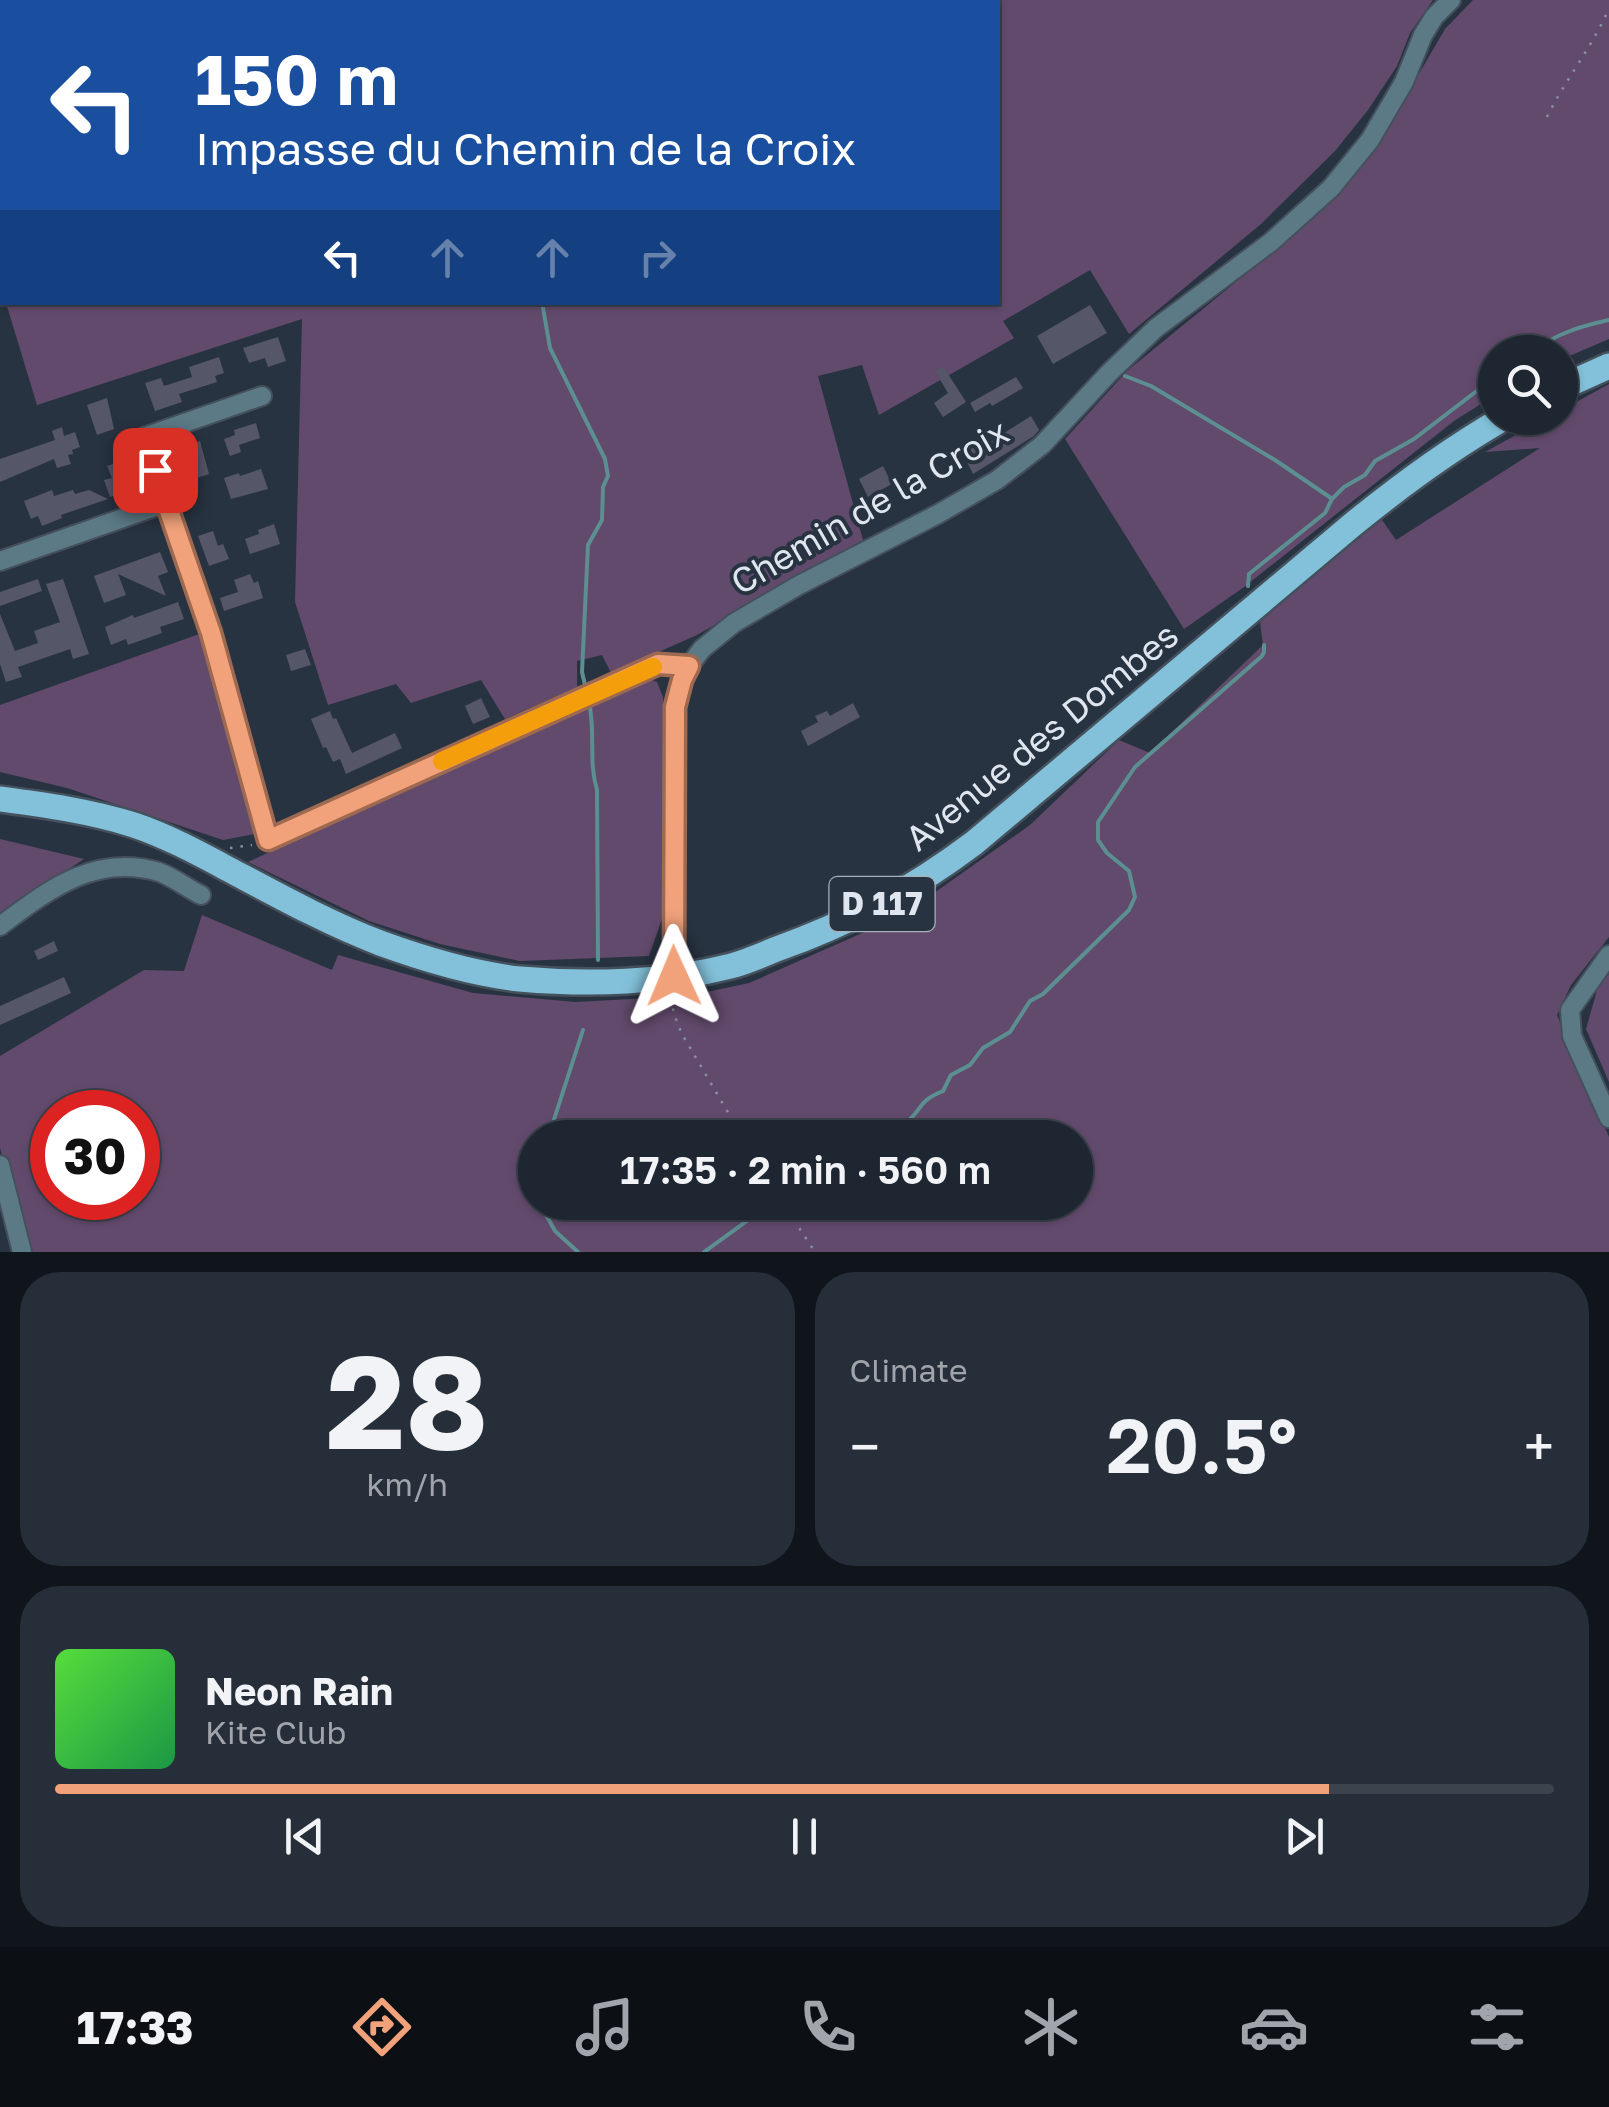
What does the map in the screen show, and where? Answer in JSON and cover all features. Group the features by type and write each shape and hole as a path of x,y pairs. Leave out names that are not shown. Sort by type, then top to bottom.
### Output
{"main road":[{"path":"1578,380 1609,366"},
{"name":"Avenue des Dombes","path":"0,799 60,806 136,825 305,910 444,964 518,978 598,981 674,976 733,966 875,908 932,875 1352,524 1411,477 1478,433"}],"street":[{"name":"Chemin de la Croix","path":"674,976 675,707 682,680 702,649 734,623 798,585 997,480 1042,445 1156,328 1271,242 1331,188 1370,140 1404,82 1423,34 1451,0"},
{"path":"262,396 144,437 211,633 268,840 658,664 689,666"},
{"path":"0,561 166,503"},
{"path":"0,926 60,884 82,874 124,865 162,873 200,895"},
{"path":"1609,954 1570,1010 1572,1036 1609,1118"},
{"path":"0,1166 22,1252"}],"path":[{"path":"1547,118 1609,8"},
{"path":"229,848 268,840"},
{"path":"674,976 673,1012 733,1120"},
{"path":"793,1220 815,1252"}],"shaded area":[{"path":"1000,0 1433,0 1410,33 1397,66 1335,151 1261,224 1129,334 1090,270 1003,321 1014,338 879,415 862,365 818,376 863,540 697,635 611,673 602,655 577,661 577,687 505,719 481,680 411,703 396,684 328,705 295,602 302,319 37,405 7,305 1000,305"},
{"path":"1473,0 1609,0 1609,339 1578,352 1578,335 1478,335 1478,406 1184,629 1065,439 1127,371 1286,241 1360,163 1392,120 1445,29"},
{"path":"1609,384 1609,937 1571,985 1557,1015 1609,1137 1609,1252 28,1252 0,1148 0,1056 144,970 184,971 202,915 332,970 338,955 473,993 575,1002 688,996 749,983 903,915 1030,825 1119,740 1150,753 1263,645 1260,622 1326,562 1382,520 1396,540 1540,448 1485,452 1516,435 1578,435 1578,401"},
{"path":"205,632 260,833 223,840 67,788 0,772 0,705"},
{"path":"645,677 657,682 663,697 664,732 662,919 649,956 520,961 440,944 369,921 248,862"},
{"path":"0,839 84,859 0,914"},
{"path":"1609,974 1609,1082 1586,1029 1598,987"}],"building":[{"path":"1090,305 1107,333 1053,364 1037,336"},
{"path":"278,337 286,361 268,367 265,358 249,363 243,348"},
{"path":"219,357 224,373 215,376 217,382 179,394 182,402 155,411 145,383 161,378 164,386 192,377 189,367"},
{"path":"943,366 966,402 943,417 934,403 948,393 935,371"},
{"path":"1016,377 1023,388 975,412 970,403"},
{"path":"107,398 114,429 97,435 87,405"},
{"path":"1031,416 1039,430 1034,436 973,474 959,446 973,438 979,449"},
{"path":"256,423 260,438 239,445 241,452 230,456 224,439 235,435 234,430"},
{"path":"62,427 64,436 75,432 80,447 68,455 71,464 57,468 54,459 0,482 0,459 55,440 52,431"},
{"path":"200,441 209,474 197,478 193,466 176,472 172,449"},
{"path":"130,462 135,476 127,478 131,490 110,497 104,480 112,478 107,466"},
{"path":"883,466 892,484 868,497 859,479"},
{"path":"261,469 268,489 231,499 224,478"},
{"path":"52,490 54,496 89,490 108,499 42,526 38,516 31,519 24,501"},
{"path":"274,524 280,544 250,554 245,539"},
{"path":"213,531 218,546 223,544 229,559 209,566 198,536"},
{"path":"160,552 168,572 158,576 166,596 118,574 126,595 104,603 94,576"},
{"path":"250,574 254,583 258,581 263,598 224,611 220,598 238,592 234,580"},
{"path":"38,579 42,591 0,606 0,592"},
{"path":"63,579 89,654 73,659 70,649 18,667 22,677 6,682 0,664 0,614 15,651 38,643 34,631 60,622 46,584"},
{"path":"178,602 184,619 160,627 162,633 128,645 126,639 111,645 105,627"},
{"path":"305,649 311,665 291,671 286,655"},
{"path":"481,698 490,717 473,724 465,706"},
{"path":"853,703 860,717 808,746 801,731 818,722 815,716 827,711 830,716"},
{"path":"330,711 352,753 395,733 402,748 346,774 340,759 333,762 326,747 323,748 311,719"},
{"path":"54,941 58,951 38,960 34,951"},
{"path":"64,977 71,993 0,1025 0,1006"}],"waterway":[{"path":"543,305 550,348 605,459 608,476 603,487 602,520 588,545 582,672 586,689"},
{"path":"1562,335 1609,320"},
{"path":"1125,376 1151,386 1331,498"},
{"path":"1248,586 1249,574 1325,513 1344,487 1478,390"},
{"path":"910,1120 925,1101 943,1091 951,1075 970,1065 983,1048 1010,1032 1030,1001 1043,994 1129,910 1135,897 1129,871 1098,840 1098,822 1135,767 1262,656 1264,645"},
{"path":"589,703 597,790 598,960"},
{"path":"554,1120 583,1030"},
{"path":"549,1220 578,1252"},
{"path":"704,1252 748,1220"}],"slow traffic":[{"path":"442,761 653,667"}],"route":[{"path":"155,470 211,633 268,840 658,664 689,666 675,707 674,976"}]}
